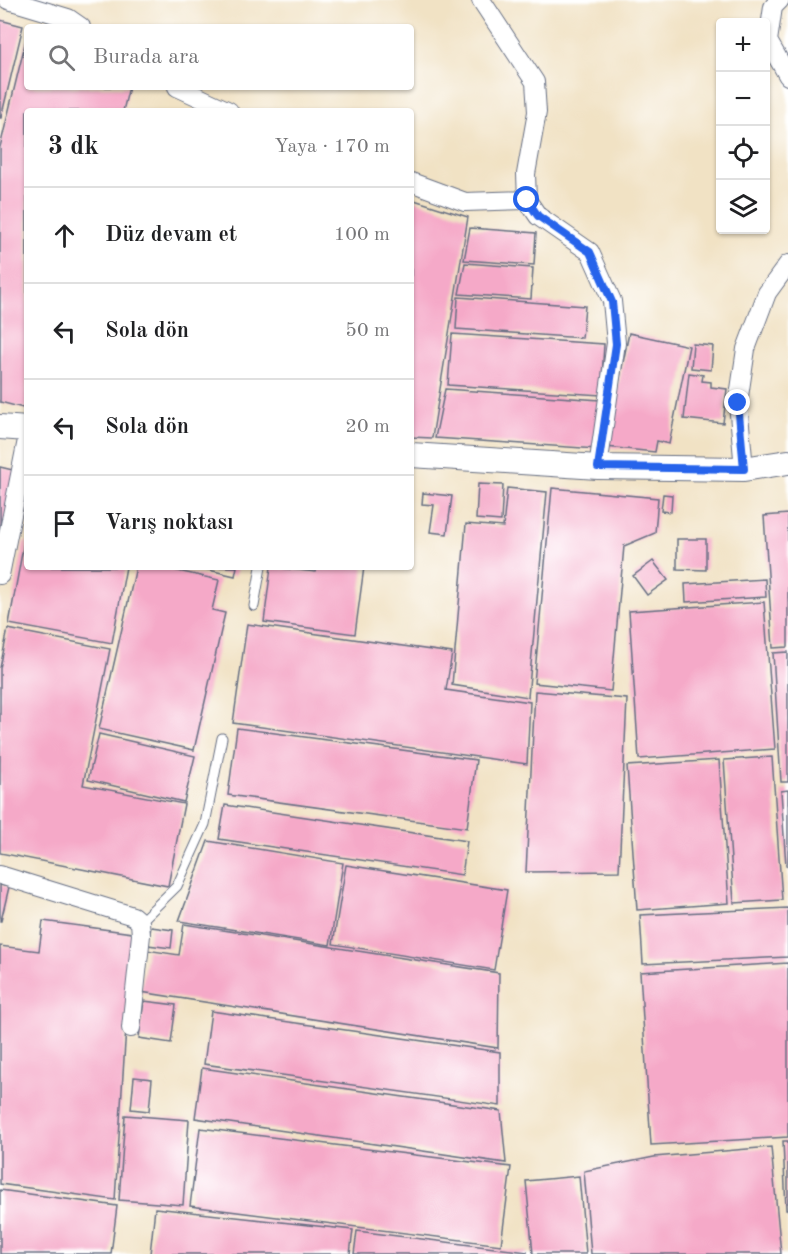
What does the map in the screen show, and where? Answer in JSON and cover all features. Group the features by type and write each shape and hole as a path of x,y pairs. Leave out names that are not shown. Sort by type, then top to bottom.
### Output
{"street":[{"path":"8,0 68,18 77,24"},
{"path":"481,0 535,82 537,112 526,174 527,200 538,216 590,252 612,302 616,344 598,467"},
{"path":"780,0 773,7 768,41 788,76"},
{"path":"184,90 222,108"},
{"path":"414,183 465,202 527,200"},
{"path":"744,469 738,403 746,349 767,293 788,264"},
{"path":"0,427 24,429"},
{"path":"414,454 598,467 744,469 788,462"},
{"path":"0,575 24,455"},
{"path":"0,875 133,916 140,922 141,935 131,1028"}],"lane":[{"path":"254,606 260,570"},
{"path":"140,922 177,886 204,824 222,738"}],"building":[{"path":"0,20 23,26 1,118 0,118"},
{"path":"24,48 24,90 128,90 124,108 24,108 24,408 0,402 0,147"},
{"path":"414,200 468,217 432,438 414,437"},
{"path":"470,228 536,233 534,265 464,260"},
{"path":"465,263 533,268 531,299 459,294"},
{"path":"458,297 585,306 582,338 456,329"},
{"path":"629,333 689,346 669,444 657,441 655,452 606,447"},
{"path":"452,334 604,344 601,395 448,385"},
{"path":"693,344 713,346 711,370 691,368"},
{"path":"689,373 703,375 702,381 711,382 711,387 727,389 723,423 684,419"},
{"path":"445,389 600,400 597,449 435,438"},
{"path":"0,467 17,471 0,543"},
{"path":"478,484 503,485 501,521 476,519"},
{"path":"507,488 547,492 528,697 452,685 466,524 503,527"},
{"path":"552,488 658,498 655,533 624,546 611,691 534,683"},
{"path":"423,493 452,496 447,534 430,532 434,505 422,504"},
{"path":"663,494 672,495 671,512 661,511"},
{"path":"788,514 788,647 773,648 764,516"},
{"path":"677,539 706,539 706,570 677,569"},
{"path":"24,542 24,570 125,570 112,643 9,624"},
{"path":"653,561 668,580 647,595 633,576"},
{"path":"135,570 174,570 219,580 212,610 225,613 194,750 99,729"},
{"path":"209,570 236,570 235,576"},
{"path":"271,570 316,572 316,570 364,570 355,634 264,622"},
{"path":"765,579 766,597 686,602 685,584"},
{"path":"764,602 775,749 639,759 629,611"},
{"path":"247,624 452,653 446,690 530,702 527,764 233,723"},
{"path":"8,629 110,649 83,785 184,804 168,886 0,853 0,668"},
{"path":"788,652 788,782 781,782 773,653"},
{"path":"535,691 627,699 619,871 526,872"},
{"path":"237,728 476,760 467,828 228,795"},
{"path":"99,734 195,756 184,802 88,780"},
{"path":"772,757 782,900 734,903 724,760"},
{"path":"719,760 729,903 637,910 627,766"},
{"path":"788,790 788,866 786,866 781,791"},
{"path":"225,805 467,841 462,875 219,839"},
{"path":"208,841 343,863 330,945 179,921"},
{"path":"346,865 507,890 494,970 333,944"},
{"path":"0,885 9,887 1,921 0,921"},
{"path":"788,908 788,957 643,964 640,915"},
{"path":"43,921 132,933 115,1200 0,1184 0,946 39,951"},
{"path":"184,924 499,973 498,1048 141,992 147,950 179,955"},
{"path":"151,927 173,930 171,948 148,945"},
{"path":"788,963 788,1137 651,1145 640,972"},
{"path":"144,1001 176,1005 171,1043 139,1038"},
{"path":"211,1011 500,1052 500,1106 204,1064"},
{"path":"202,1068 501,1111 506,1163 195,1118"},
{"path":"134,1077 152,1079 149,1111 131,1109"},
{"path":"125,1115 189,1120 183,1205 119,1200"},
{"path":"200,1128 511,1167 501,1245 190,1206"},
{"path":"783,1141 788,1141 788,1210 786,1210"},
{"path":"771,1147 781,1254 591,1254 584,1171 654,1157"},
{"path":"579,1176 586,1254 533,1254 526,1181"},
{"path":"0,1190 117,1206 111,1254 0,1254"},
{"path":"155,1208 353,1230 350,1254 150,1254"},
{"path":"357,1231 527,1252 527,1254 354,1254"}],"route":[{"path":"527,200 538,216 590,252 612,302 616,344 598,467 744,469 738,403"}]}
